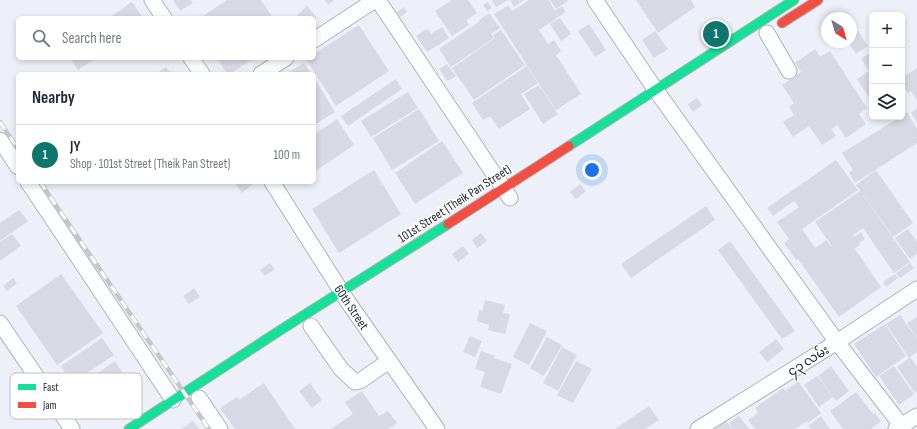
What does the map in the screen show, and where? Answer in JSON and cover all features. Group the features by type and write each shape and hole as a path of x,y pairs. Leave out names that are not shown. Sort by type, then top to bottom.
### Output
{"main road":[{"name":"101st Street (Theik Pan Street)","path":"130,429 279,331 347,300 661,98 789,5 818,0"},
{"name":"101st Street (Theik Pan Street)","path":"764,36 789,5"}],"street":[{"path":"152,0 163,16"},
{"path":"316,39 375,0"},
{"path":"378,0 508,195"},
{"path":"595,0 661,98 901,428 917,416"},
{"path":"764,36 790,71"},
{"path":"192,60 201,72"},
{"path":"264,72 283,60"},
{"path":"0,140 16,164"},
{"path":"29,184 173,400"},
{"name":"60th Street","path":"273,184 347,300 437,429"},
{"name":"၄၃ လမ်း","path":"698,429 837,342 917,289"},
{"path":"0,323 34,373"},
{"path":"311,326 341,369 355,382 360,381 389,361"},
{"path":"199,399 220,429"},
{"path":"65,419 72,429"}],"building":[{"path":"173,0 191,0 193,3 180,11"},
{"path":"227,0 261,0 272,16 203,16"},
{"path":"334,0 328,5 325,1"},
{"path":"452,0 468,0 477,13 466,20 469,25 452,36 435,11"},
{"path":"492,0 508,0 496,7"},
{"path":"510,0 524,0 514,7"},
{"path":"529,0 549,0 555,11 562,6 566,12 539,30 548,44 554,40 561,51 556,55 581,94 556,110 494,14 509,5 512,11"},
{"path":"550,0 567,0 568,1 556,9"},
{"path":"636,0 691,0 695,7 658,33"},
{"path":"132,2 142,16 112,16"},
{"path":"488,2 492,8 487,11 483,5"},
{"path":"307,6 315,16 298,16"},
{"path":"404,7 407,12 400,17 397,12"},
{"path":"489,13 500,28 491,34 494,38 451,67 439,49 480,21 479,20"},
{"path":"560,18 571,34 561,41 550,24"},
{"path":"589,24 606,50 595,57 578,31"},
{"path":"359,25 389,71 336,106 316,75 316,72 314,72 307,60 316,60 316,53"},
{"path":"442,27 449,38 427,52 416,36 427,29 431,34"},
{"path":"501,30 525,65 474,100 452,68 495,38 493,35"},
{"path":"655,31 668,49 654,58 642,40"},
{"path":"857,32 868,46 856,54 852,48 857,48"},
{"path":"815,49 820,57 830,51 867,108 859,114 866,124 846,138 837,125 831,129 836,136 822,145 809,126 793,137 783,122 794,115 789,107 794,103 782,85 801,72 795,63"},
{"path":"869,53 869,71 861,59"},
{"path":"71,60 93,60 78,70"},
{"path":"218,60 251,60 233,72 226,72"},
{"path":"304,63 311,72 289,72"},
{"path":"447,64 456,76 447,81 439,69"},
{"path":"527,66 538,83 521,94 530,109 499,129 490,116 483,120 472,103"},
{"path":"166,67 170,72 159,72"},
{"path":"917,68 917,100 911,91 908,93 905,88 905,76"},
{"path":"869,71 869,97 857,79"},
{"path":"396,79 402,89 348,126 341,116"},
{"path":"316,81 335,112 316,124"},
{"path":"539,85 558,114 543,124 524,94"},
{"path":"408,92 418,108 371,137 361,121"},
{"path":"697,98 702,105 693,112 688,104"},
{"path":"917,108 917,122 911,113"},
{"path":"419,109 439,141 392,170 373,138"},
{"path":"907,112 917,129 917,143 855,183 849,173 853,170 842,153 895,120 905,120 905,113"},
{"path":"337,119 354,145 316,171 316,134"},
{"path":"442,141 463,173 415,204 395,173"},
{"path":"836,160 858,190 802,229 815,248 826,240 834,249 815,222 860,191 910,262 894,273 863,228 853,235 854,237 861,232 865,239 859,243 860,245 855,249 881,287 839,317 798,259 796,260 784,243 789,239 777,222 799,207 794,201 773,216 767,208"},
{"path":"374,170 401,214 339,253 312,209"},
{"path":"876,170 913,223 893,237 856,185"},
{"path":"235,184 252,185 242,193"},
{"path":"580,184 586,191 576,199 570,192"},
{"path":"706,206 715,220 631,278 621,264"},
{"path":"19,210 28,221 0,241 0,223"},
{"path":"908,229 917,242 917,254 910,259 895,238"},
{"path":"481,233 487,241 477,248 472,240"},
{"path":"12,234 21,246 0,261 0,242"},
{"path":"730,241 795,331 782,339 718,250"},
{"path":"463,246 469,254 458,262 452,254"},
{"path":"270,263 275,269 265,276 260,270"},
{"path":"910,263 914,268 900,278 896,273"},
{"path":"61,274 103,333 57,365 16,306"},
{"path":"895,274 898,278 886,287 883,282"},
{"path":"13,278 17,283 7,291 3,286"},
{"path":"194,288 200,297 189,304 183,296"},
{"path":"485,300 505,305 503,313 510,314 505,334 488,330 489,325 477,321 479,310 482,311"},
{"path":"900,315 917,339 917,352 910,357 917,367 917,391 915,393 897,367 909,358 886,324"},
{"path":"917,317 917,338 907,323"},
{"path":"530,323 547,331 529,365 513,357"},
{"path":"885,324 906,356 876,377 854,344"},
{"path":"470,336 482,341 475,357 463,352"},
{"path":"547,337 562,345 544,376 530,368"},
{"path":"102,338 114,355 87,373 66,373 61,366"},
{"path":"776,339 784,349 767,362 759,352"},
{"path":"562,347 577,355 558,391 543,383"},
{"path":"481,351 495,356 494,358 512,364 501,394 480,387 485,372 475,369"},
{"path":"115,361 123,373 98,373"},
{"path":"576,361 592,369 573,403 557,395"},
{"path":"831,366 849,391 836,401 818,376"},
{"path":"894,366 914,394 899,405 879,376"},
{"path":"817,376 833,397 819,407 804,385"},
{"path":"798,381 821,413 808,423 807,421 795,429 755,429 748,420 758,413 763,420 755,408 783,388 785,391"},
{"path":"264,383 295,429 235,429 220,408 237,397 239,400"},
{"path":"310,383 322,400 312,408 299,391"},
{"path":"362,391 379,416 388,411 397,423 388,429 331,429 353,414 345,402"},
{"path":"856,392 873,414 875,413 881,421 871,429 843,429 830,411"},
{"path":"649,406 659,420 645,429 615,429"},
{"path":"739,416 749,429 733,429 729,423"},
{"path":"821,416 830,429 811,429 808,426"},
{"path":"193,421 199,429 181,429"},
{"path":"726,421 732,429 715,429"}],"railway":[{"path":"0,122 16,146"},
{"path":"41,184 209,429"}],"traffic: fast":[{"path":"569,146 794,0"},
{"path":"129,429 279,331 448,224"}],"traffic: jam":[{"path":"782,23 818,0"},
{"path":"448,224 569,146"}],"place":[{"name":"JY","path":"716,34"}]}
